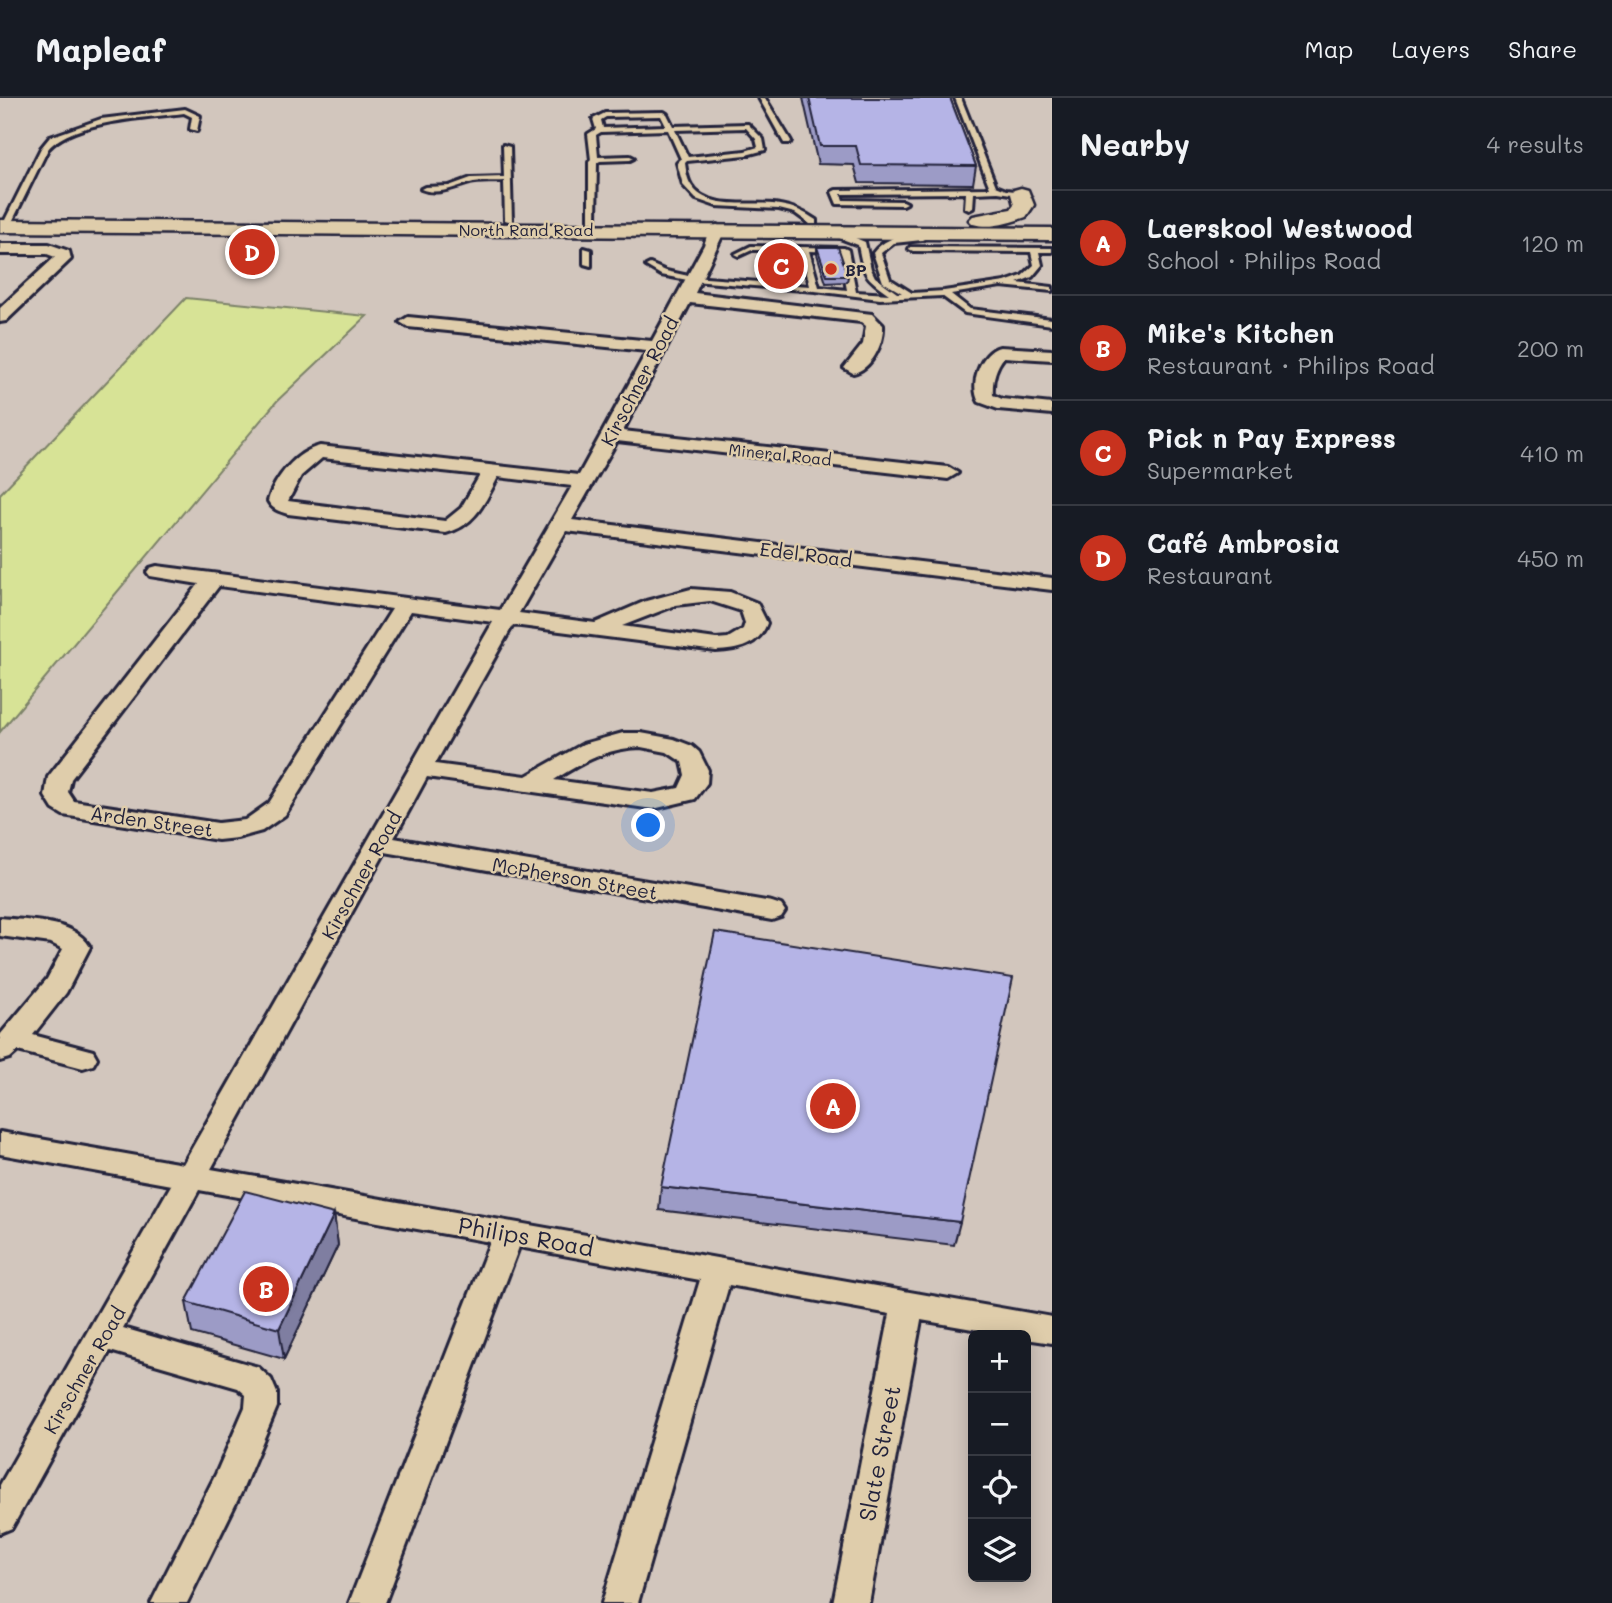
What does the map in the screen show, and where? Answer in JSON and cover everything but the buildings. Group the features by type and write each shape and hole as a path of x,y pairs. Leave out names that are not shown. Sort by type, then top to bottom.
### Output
{"main road":[{"path":"902,212 1002,218 1019,213 1023,209 1021,194"},
{"name":"North Rand Road","path":"3,222 688,230 714,239 765,231 810,234 902,212 1052,224"},
{"path":"513,220 693,224 714,239"},
{"name":"North Rand Road","path":"3,222 592,220 810,234 1052,237"}],"street":[{"name":"Kirschner Road","path":"0,1517 193,1178 506,616 611,435 714,239"},
{"path":"0,249 58,251 63,254 60,264 0,317"},
{"path":"689,288 866,318 874,325 874,336 867,355 853,368"},
{"path":"408,322 657,347"},
{"path":"1052,355 1006,351 995,355 982,394 998,404 1052,410"},
{"name":"Mineral Road","path":"611,435 948,473"},
{"path":"492,471 464,516 454,525 446,527 295,510 280,505 278,501 281,491 308,457 320,452 583,481"},
{"name":"Edel Road","path":"560,524 1052,584"},
{"path":"157,572 404,606 506,616 597,630 716,645 744,639 753,632 756,623 750,607 737,600 694,594 677,596 597,630"},
{"name":"Arden Street","path":"213,580 60,777 56,785 56,797 61,804 71,809 208,831 227,832 257,825 277,808 404,606"},
{"path":"420,769 528,785 653,801 687,794 697,778 697,769 684,751 659,742 612,740 596,746 528,785"},
{"name":"McPherson Street","path":"378,843 772,911"},
{"path":"0,927 62,936 72,940 77,947 72,965 7,1045 83,1059"},
{"name":"Philips Road","path":"0,1143 1052,1330"},
{"path":"367,1603 509,1233"},
{"path":"620,1603 718,1270"},
{"name":"Slate Street","path":"851,1603 908,1304"},
{"path":"103,1336 247,1377 259,1385 263,1394 261,1407 229,1482 169,1603"}],"lane":[{"path":"762,98 787,141"},
{"path":"958,98 991,184 997,190"},
{"path":"3,222 45,148 62,134 101,121 185,111 196,116 194,129"},
{"path":"600,130 597,119 605,115 664,114 685,159"},
{"path":"592,220 595,160 592,134 600,130 748,126 762,144 762,148 746,153 685,159 681,163 683,177 688,187 701,199 722,204 788,208 805,213 810,234 809,266 816,289"},
{"path":"506,147 513,220"},
{"path":"595,160 630,158"},
{"path":"425,190 450,188 471,180 507,179"},
{"path":"969,208 970,190"},
{"path":"902,212 840,202 836,192 997,190 1021,194"},
{"path":"810,234 844,250 844,263 852,294"},
{"path":"739,254 751,248 810,234 857,240 865,249 872,278 899,297"},
{"path":"912,296 886,280 877,253 882,245 901,239 1052,237"},
{"path":"913,249 1052,250"},
{"path":"587,250 588,264"},
{"path":"650,266 689,288 816,289 899,297 944,293 1021,280 1035,271 1038,265 1034,250"},
{"path":"844,263 878,257"},
{"path":"809,266 820,265"},
{"path":"1001,284 1052,289"},
{"path":"944,293 968,311 1052,322"}],"green space":[{"path":"186,298 367,316 277,401 0,732 0,494"}],"place":[{"name":"Café Ambrosia","path":"252,252"},
{"name":"Pick n Pay Express","path":"781,266"},
{"name":"BP","path":"831,269"},
{"name":"Laerskool Westwood","path":"833,1106"},
{"name":"Mike's Kitchen","path":"266,1289"}]}
